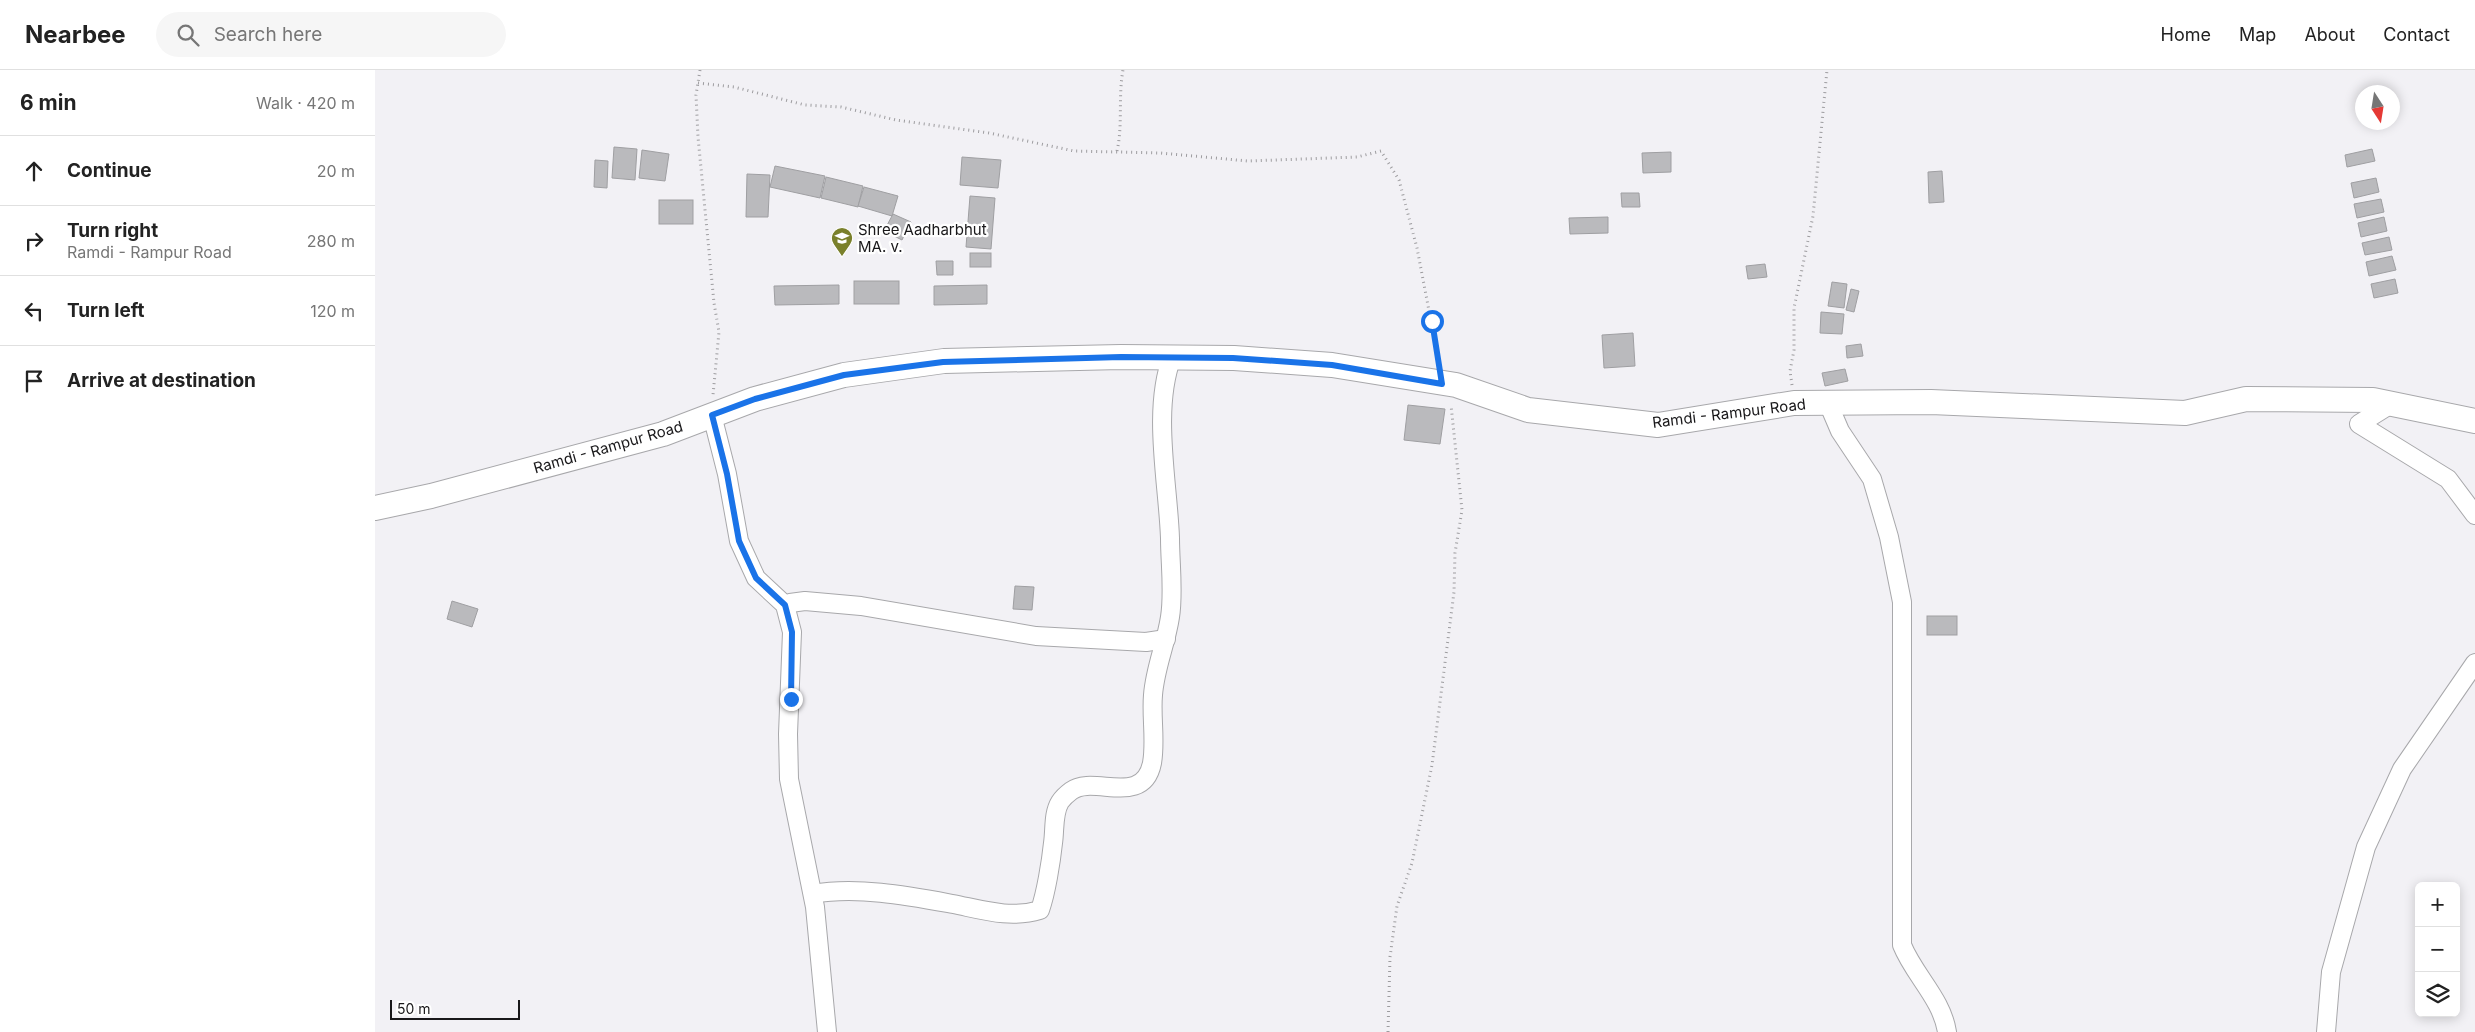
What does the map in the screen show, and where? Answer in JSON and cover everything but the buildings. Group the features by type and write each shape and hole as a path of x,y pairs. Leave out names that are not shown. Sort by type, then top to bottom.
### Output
{"main road":[{"name":"Ramdi - Rampur Road","path":"375,508 431,496 663,434 755,399 844,375 935,363 1172,357 1233,358 1332,365 1449,385 1528,410 1658,425 1794,403 1931,402 2185,413 2247,399 2373,400 2475,421"}],"street":[{"path":"813,894 835,890 881,894 1014,915 1040,910 1053,844 1056,815 1060,802 1072,790 1137,786 1145,778 1152,764 1153,696 1157,666 1166,639 1171,615 1163,437 1165,377 1172,357"},
{"path":"1828,403 1840,431 1872,479 1889,537 1900,593 1903,654 1901,690 1901,945 1908,962 1924,981 1946,1024 1947,1032"},
{"path":"2391,404 2359,424 2448,479 2475,515"},
{"path":"712,415 727,474 739,541 756,578 785,605 792,632 788,734 789,779 813,894 827,1032"},
{"path":"790,603 805,601 861,606 1036,636 1146,642 1166,639"},
{"path":"2327,1032 2331,972 2367,847 2402,769 2475,663"}],"path":[{"path":"700,70 696,103 700,166 714,303 719,332 712,415"},
{"path":"1117,151 1121,134 1119,116 1123,70"},
{"path":"1794,403 1791,371 1794,350 1794,308 1813,216 1827,70"},
{"path":"698,83 734,87 805,105 841,107 896,120 980,131 1074,151 1117,151 1210,156 1248,161 1349,157 1381,151 1399,180 1449,385 1462,510 1455,553 1454,592 1432,765 1412,863 1397,906 1389,957 1388,1032"}],"place":[{"name":"Shree Aadharbhut MA. v.","path":"842,257"}],"route":[{"path":"791,699 792,632 785,605 756,578 739,541 727,474 712,415 755,399 844,375 943,362 1121,357 1233,358 1332,365 1442,384 1432,321"}]}
